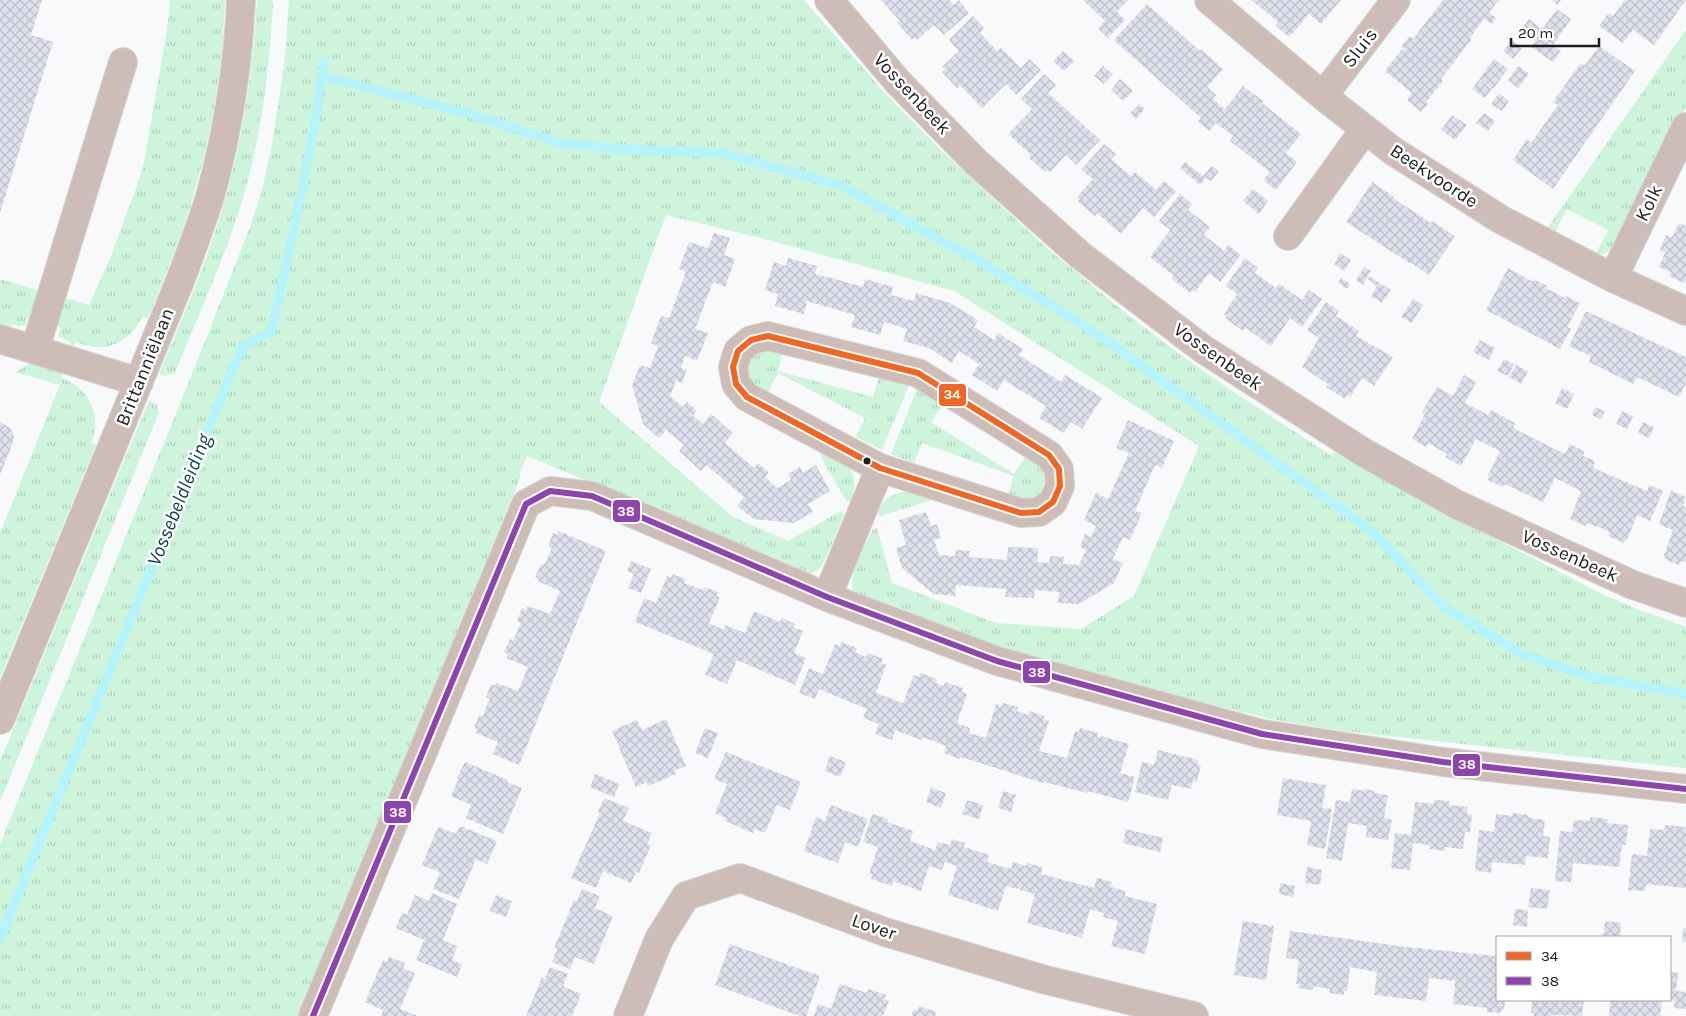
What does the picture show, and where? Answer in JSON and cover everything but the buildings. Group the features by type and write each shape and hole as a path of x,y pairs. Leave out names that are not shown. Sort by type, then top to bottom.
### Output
{"street":[{"name":"Brittanniëlaan","path":"0,720 180,281 210,194 233,87 238,45 240,0"},
{"name":"Vossenbeek","path":"829,0 897,81 976,162 1080,255 1203,349 1363,452 1458,505 1633,584 1686,603"},
{"name":"Beekvoorde","path":"1209,0 1323,96 1393,151 1500,219 1613,278 1686,311"},
{"name":"Sluis","path":"1323,96 1396,0"},
{"path":"35,349 123,62"},
{"name":"Kolk","path":"1613,278 1686,127"},
{"path":"1288,236 1365,129"},
{"path":"768,336 918,373 1050,455 1059,469 1060,486 1053,502 1039,512 1021,513 880,468 747,397 736,384 733,367 738,351 751,340 768,336"},
{"path":"0,339 139,382"},
{"path":"827,597 880,468"},
{"path":"313,1016 526,504 550,491 592,496 827,597 997,661 1262,734 1443,762 1686,789"},
{"name":"Lover","path":"628,1016 660,939 686,896 740,878 895,934 1042,979 1184,1015"}],"green space":[{"path":"170,0 225,0 222,49 216,97 201,169 179,241 148,318 142,317 130,334 115,344 96,347 76,342 73,348 69,346 70,342 58,336 61,328 57,326 65,298 89,305 109,261 137,186 144,162 167,30"},
{"path":"257,0 273,0 273,7 264,100 251,168 230,238 175,373 164,376 159,374 207,255 221,214 235,161 241,135 253,54"},
{"path":"289,0 804,0 884,92 942,151 1048,249 1133,319 1185,358 1332,456 1337,448 1479,530 1604,595 1686,627 1686,768 1343,731 1271,719 1131,685 1014,651 976,639 881,601 877,609 863,602 852,591 853,574 872,530 877,528 892,583 996,623 1081,629 1134,596 1199,446 954,291 757,237 666,215 599,402 733,517 788,541 841,511 844,515 820,568 808,576 788,572 791,565 527,456 520,472 520,478 299,1016 0,1016 0,844 195,367 250,227 261,194 272,145 285,58"},
{"path":"1686,30 1686,107 1623,238 1611,250 1604,254 1595,255 1608,230 1567,209 1554,234 1546,230"},
{"path":"0,279 40,291 32,319 27,318 25,326 21,325 20,327 12,324 11,328 0,325"},
{"path":"761,347 783,350 778,371 873,397 879,376 909,385 882,450 856,437 865,418 778,373 768,392 754,382 749,377 747,366 749,360"},
{"path":"31,363 63,372 61,378 71,382 86,395 94,413 94,433 91,443 96,445 0,678 0,533 60,385 15,372"},
{"path":"917,389 943,404 931,422 1014,474 1026,456 1039,465 1045,476 1044,484 1038,496 1025,501 1007,497 1014,476 922,443 914,463 891,454"},
{"path":"149,400 157,405 159,412 0,802 0,761"},
{"path":"822,451 838,459 849,468 854,481 852,500 848,501 845,499 821,457"},
{"path":"915,490 933,498 932,500 880,516 878,513 883,502 898,493"}],"waterway":[{"name":"Vossebeldleiding","path":"0,939 242,347 271,332 307,163 324,61"},
{"path":"322,76 470,114 560,143 620,149 722,153 840,185 979,261 1097,334 1373,532 1444,607 1523,655 1591,677 1686,694"}],"transit line":[{"name":"34","path":"768,336 918,373 1049,455 1059,469 1060,486 1053,502 1039,512 1021,513 880,468 747,397 736,384 733,367 738,351 751,340 768,336"},
{"name":"38","path":"313,1016 526,504 550,491 592,496 827,597 997,661 1262,734 1443,762 1686,789"}]}
